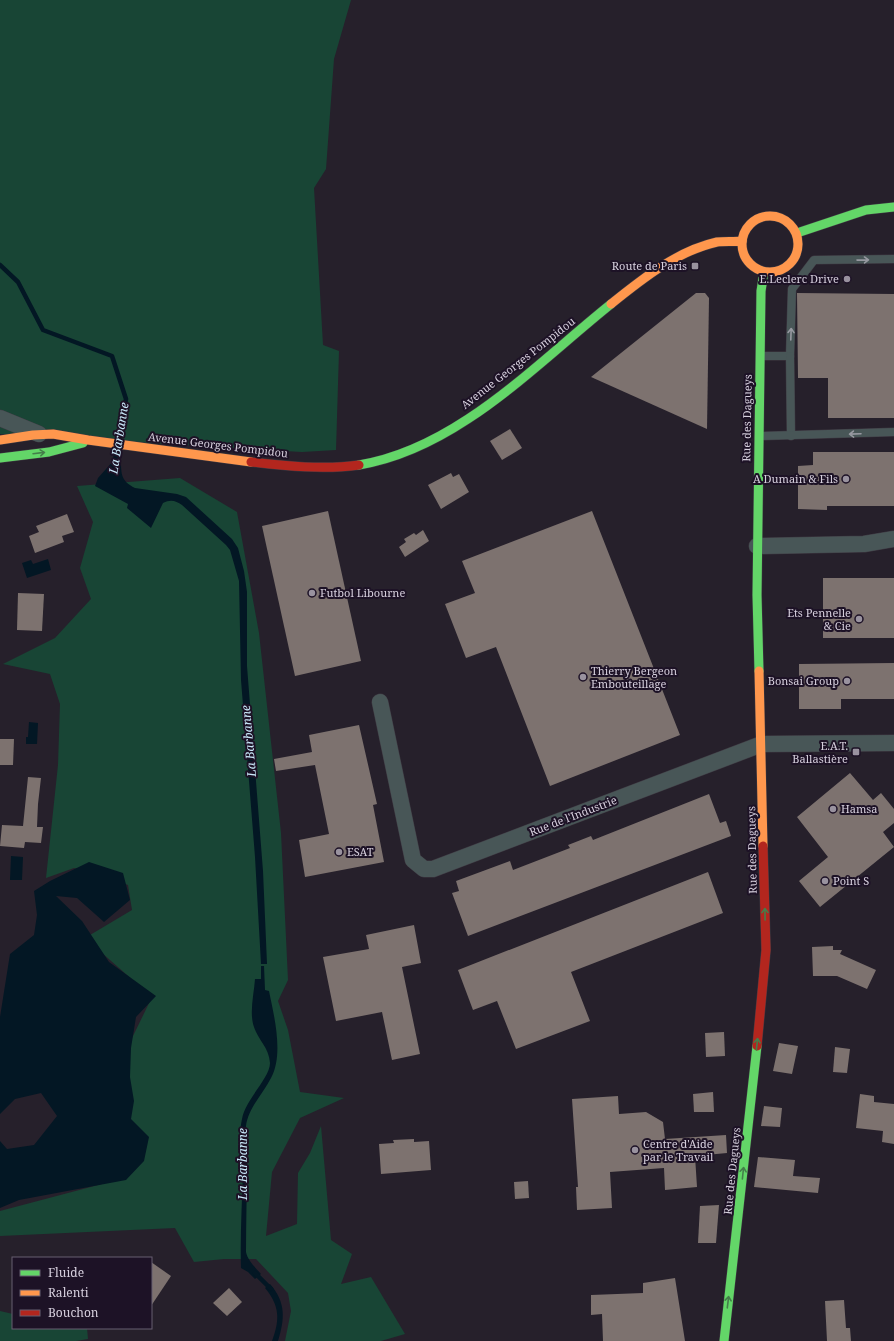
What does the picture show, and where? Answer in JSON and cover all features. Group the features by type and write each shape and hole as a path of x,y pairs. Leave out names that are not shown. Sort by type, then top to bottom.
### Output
{"main road":[{"path":"797,233 866,210 894,207"},
{"path":"766,216 776,216 785,219 792,225 797,233 798,246 795,259 789,266 782,270 764,272 750,264 745,257 742,241 745,232 750,224 758,219 766,216"},
{"name":"Avenue Georges Pompidou","path":"90,441 242,461 300,466 344,466 384,460 420,446 458,425 488,404 622,296 660,268 684,254 703,246 718,242 742,241"},
{"name":"Rue des Dagueys","path":"724,1341 750,1115 766,950 762,744 757,595 761,291 764,272"},
{"path":"0,440 26,435 52,434 90,441"},
{"path":"0,458 50,452 90,441"}],"street":[{"path":"0,418 40,434"},
{"path":"757,546 864,544 894,539"},
{"name":"Rue de l'Industrie","path":"380,702 413,860 424,869 433,869 762,744 894,743"}],"lane":[{"path":"792,436 790,356 792,289 814,260 894,259"},
{"path":"760,356 790,356"},
{"path":"759,436 894,432"}],"green space":[{"path":"0,0 351,0 334,59 326,169 314,188 323,345 339,351 336,450 302,452 0,434"},
{"path":"180,478 237,512 259,633 281,833 288,980 278,1001 288,1030 300,1092 344,1098 300,1118 272,1172 266,1236 297,1224 298,1173 310,1153 321,1126 331,1240 352,1254 341,1284 371,1277 405,1334 381,1341 285,1341 291,1311 288,1293 256,1259 224,1259 194,1262 175,1228 0,1236 0,1211 102,1184 116,1071 152,997 85,938 132,910 128,885 98,873 74,868 46,878 58,765 60,704 50,674 3,664 55,638 91,599 80,568 93,522 77,486"},
{"path":"0,1311 12,1314 12,1329 87,1329 88,1339 76,1341 0,1341"}],"water":[{"path":"114,460 121,460 121,469 124,480 135,488 177,494 186,497 232,539 238,548 244,571 247,592 247,666 263,871 267,964 261,964 255,857 241,680 239,581 230,550 178,502 171,501 163,503 151,528 127,508 128,504 95,486 98,478"},
{"path":"48,559 51,570 27,578 22,563 31,560 33,564"},
{"path":"29,722 38,723 37,744 26,744"},
{"path":"11,856 23,857 22,880 10,880"},
{"path":"89,862 123,873 130,900 104,922 77,898 56,896 82,921 109,962 156,996 136,1017 131,1048 130,1077 134,1101 131,1119 149,1137 144,1161 126,1180 19,1200 0,1208 0,1141 7,1149 34,1145 57,1116 41,1093 15,1099 0,1114 0,1017 10,954 34,935 37,915 34,891 50,881"},
{"path":"261,966 264,966 265,990 269,991 275,1023 277,1035 277,1058 271,1078 256,1101 247,1119 245,1130 247,1160 246,1252 250,1261 261,1274 255,1279 241,1268 243,1171 240,1132 244,1112 266,1075 270,1063 268,1052 254,1027 252,1016 255,979 261,979"},
{"path":"270,1284 279,1297 283,1311 282,1325 278,1341 272,1341 275,1333 277,1313 274,1301 265,1288"}],"building":[{"path":"696,293 705,293 709,298 707,429 591,377"},
{"path":"797,293 894,294 894,418 828,418 828,378 798,378"},
{"path":"510,429 522,448 502,460 490,441"},
{"name":"A Dumain & Fils","path":"813,452 894,452 894,506 827,506 827,510 798,509 798,466 813,465"},
{"path":"451,473 453,477 459,474 469,492 441,509 428,485"},
{"name":"Futbol Libourne","path":"328,511 361,661 295,676 262,526"},
{"name":"Thierry Bergeon Embouteillage","path":"592,511 680,735 550,786 496,647 466,658 445,604 475,593 462,561"},
{"path":"67,514 74,532 62,536 64,542 35,553 29,536 39,532 36,526"},
{"path":"423,530 429,541 405,557 399,547 406,542 404,539 414,533 416,535"},
{"name":"Ets Pennelle & Cie","path":"823,578 894,578 894,638 823,638"},
{"path":"18,593 44,594 42,631 17,630"},
{"name":"Bonsai Group","path":"894,663 894,699 841,699 841,709 799,709 799,664"},
{"path":"359,725 377,804 373,805 384,862 305,877 299,840 329,834 315,765 276,771 274,759 312,752 309,735"},
{"path":"0,739 14,739 13,765 0,765"},
{"path":"850,773 873,800 881,793 894,809 894,823 883,832 894,847 820,907 799,881 828,857 797,817"},
{"path":"28,777 41,778 37,827 43,827 41,843 25,842 24,848 0,846 2,825 23,826"},
{"path":"709,794 720,823 726,821 731,836 468,936 452,893 459,891 456,881 510,861 513,870 570,848 568,845 591,836 593,840"},
{"path":"708,872 723,913 571,972 590,1021 516,1049 497,1001 473,1010 458,970"},
{"path":"414,925 421,963 402,967 420,1054 392,1060 382,1012 336,1021 323,957 369,949 366,935"},
{"path":"833,946 833,950 842,950 840,954 876,970 867,989 837,976 813,976 812,947"},
{"path":"724,1032 725,1056 706,1057 705,1033"},
{"path":"779,1043 798,1046 792,1074 773,1071"},
{"path":"835,1047 850,1049 847,1073 833,1072"},
{"path":"713,1092 714,1112 694,1112 693,1094"},
{"path":"860,1094 874,1096 874,1102 894,1104 894,1144 882,1142 883,1131 856,1128"},
{"name":"Centre d'Aide par le Travail","path":"618,1096 619,1114 646,1112 663,1122 665,1139 726,1135 727,1153 695,1156 697,1187 665,1190 664,1168 610,1172 612,1208 577,1210 576,1187 578,1187 572,1099"},
{"path":"764,1106 782,1108 780,1127 761,1126"},
{"path":"414,1139 414,1142 429,1141 431,1170 381,1174 379,1144 394,1143 393,1140"},
{"path":"758,1157 795,1160 793,1176 820,1178 818,1193 754,1187"},
{"path":"528,1181 529,1198 515,1199 514,1182"},
{"path":"719,1205 716,1243 698,1243 700,1206"},
{"path":"152,1263 171,1276 152,1304"},
{"path":"675,1278 685,1341 603,1341 602,1314 591,1315 591,1295 643,1293 643,1283"},
{"path":"229,1288 242,1302 227,1316 213,1303"},
{"path":"844,1300 846,1328 850,1328 851,1341 827,1341 825,1301"}],"waterway":[{"name":"La Barbanne","path":"0,265 18,282 43,330 112,356 126,399 119,438"},
{"name":"La Barbanne","path":"114,466 117,449"},
{"name":"La Barbanne","path":"255,1273 271,1289"}],"traffic: fast":[{"path":"797,233 866,210 894,207"},
{"path":"759,671 757,595 761,291 764,272"},
{"path":"359,465 395,456 429,442 462,423 494,401 611,304"},
{"path":"0,458 49,452 83,443"},
{"path":"724,1341 757,1046"}],"traffic: slow":[{"path":"765,216 775,216 790,224 796,233 798,244 796,255 790,264 775,272 765,272 754,267 747,260 742,249 742,239 747,228 754,221 765,216"},
{"path":"611,304 661,267 688,252 717,242 742,241"},
{"path":"0,440 33,435 53,434 251,462"},
{"path":"759,671 763,846"}],"traffic: jam":[{"path":"251,462 319,467 359,465"},
{"path":"757,1046 766,950 763,846"}],"place":[{"name":"Route de Paris","path":"695,266"},
{"name":"E.Leclerc Drive","path":"847,279"},
{"name":"A Dumain & Fils","path":"846,479"},
{"name":"Futbol Libourne","path":"312,593"},
{"name":"Ets Pennelle & Cie","path":"859,619"},
{"name":"Thierry Bergeon Embouteillage","path":"583,677"},
{"name":"Bonsai Group","path":"847,681"},
{"name":"E.A.T. Ballastière","path":"856,752"},
{"name":"Hamsa","path":"833,809"},
{"name":"ESAT","path":"339,852"},
{"name":"Point S","path":"825,881"},
{"name":"Centre d'Aide par le Travail","path":"635,1150"}]}
